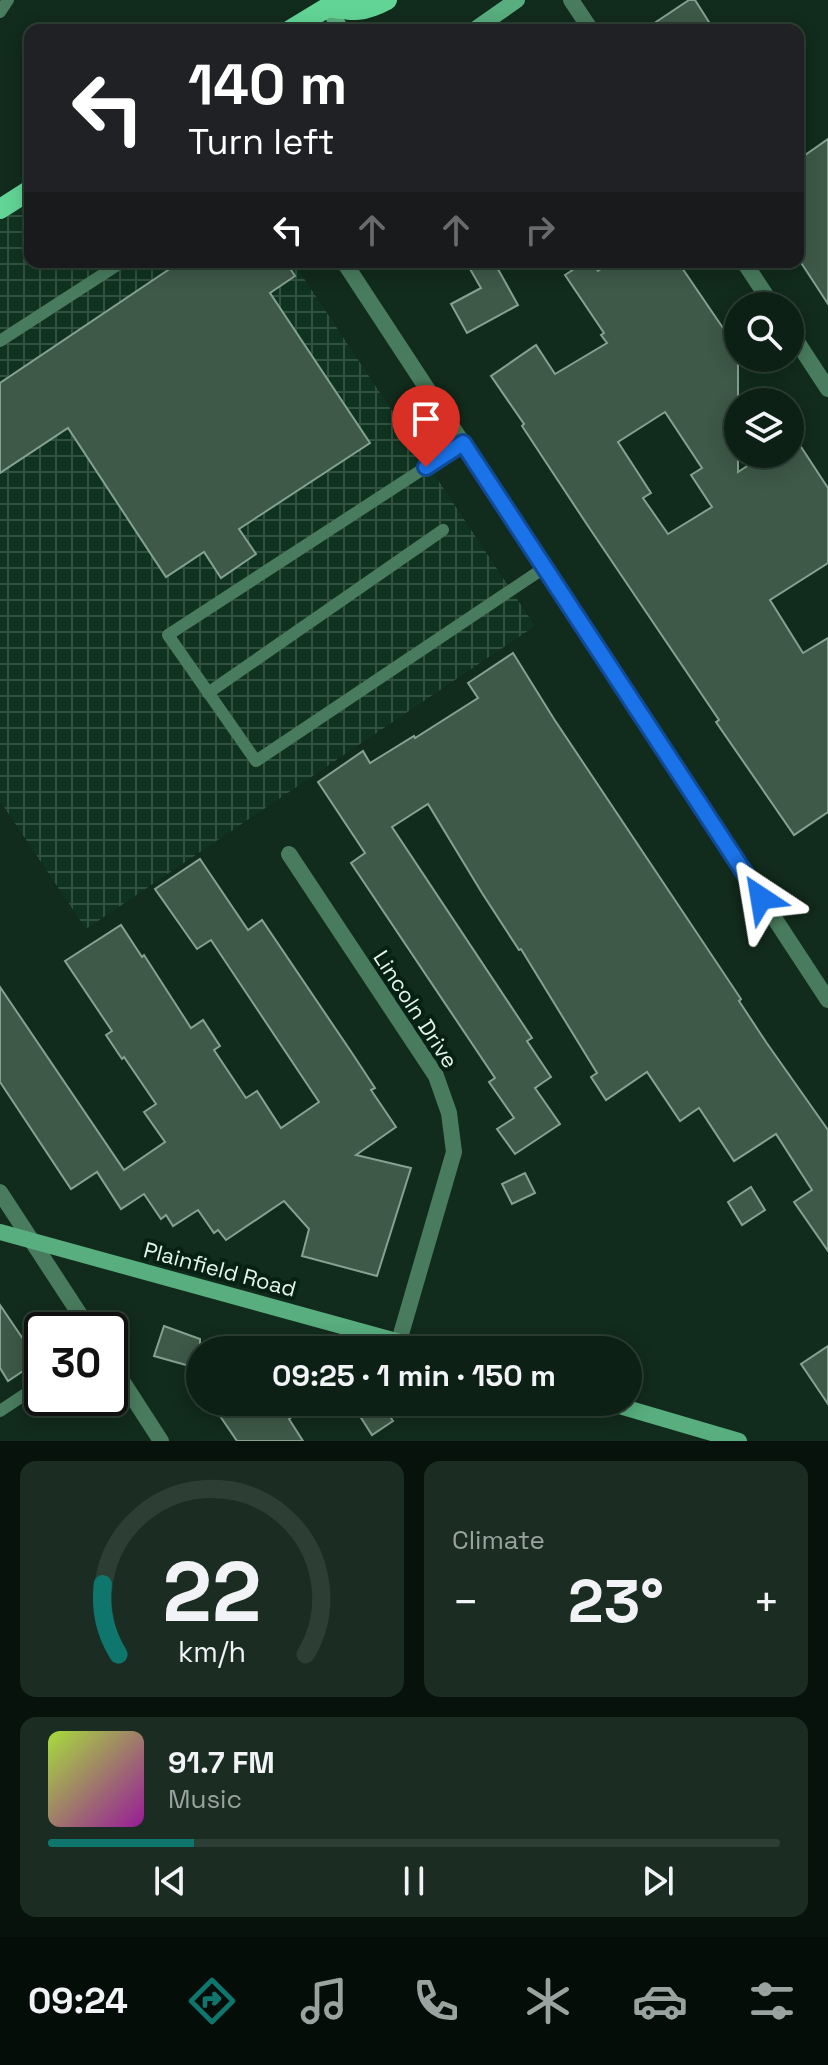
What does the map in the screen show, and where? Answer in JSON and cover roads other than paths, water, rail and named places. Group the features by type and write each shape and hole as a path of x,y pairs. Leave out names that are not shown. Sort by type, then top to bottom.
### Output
{"main road":[{"path":"298,24 327,2 354,11 365,11 387,0"},
{"path":"0,209 24,194"}],"street":[{"path":"483,24 517,0"},
{"path":"571,0 587,24"},
{"path":"327,2 338,24"},
{"path":"348,268 828,1000"},
{"path":"748,268 764,292"},
{"path":"804,352 828,389"},
{"name":"Lincoln Drive","path":"289,854 436,1076 449,1113 454,1152 400,1336"},
{"path":"0,1192 78,1312"},
{"name":"Plainfield Road","path":"0,1232 381,1336"},
{"path":"128,1390 161,1441"},
{"path":"642,1413 739,1441"}],"lane":[{"path":"0,12 8,0"},
{"path":"0,341 113,268"},
{"path":"463,443 168,635 256,761 544,568"},
{"path":"208,693 443,530"},
{"path":"0,1411 24,1395"}]}
